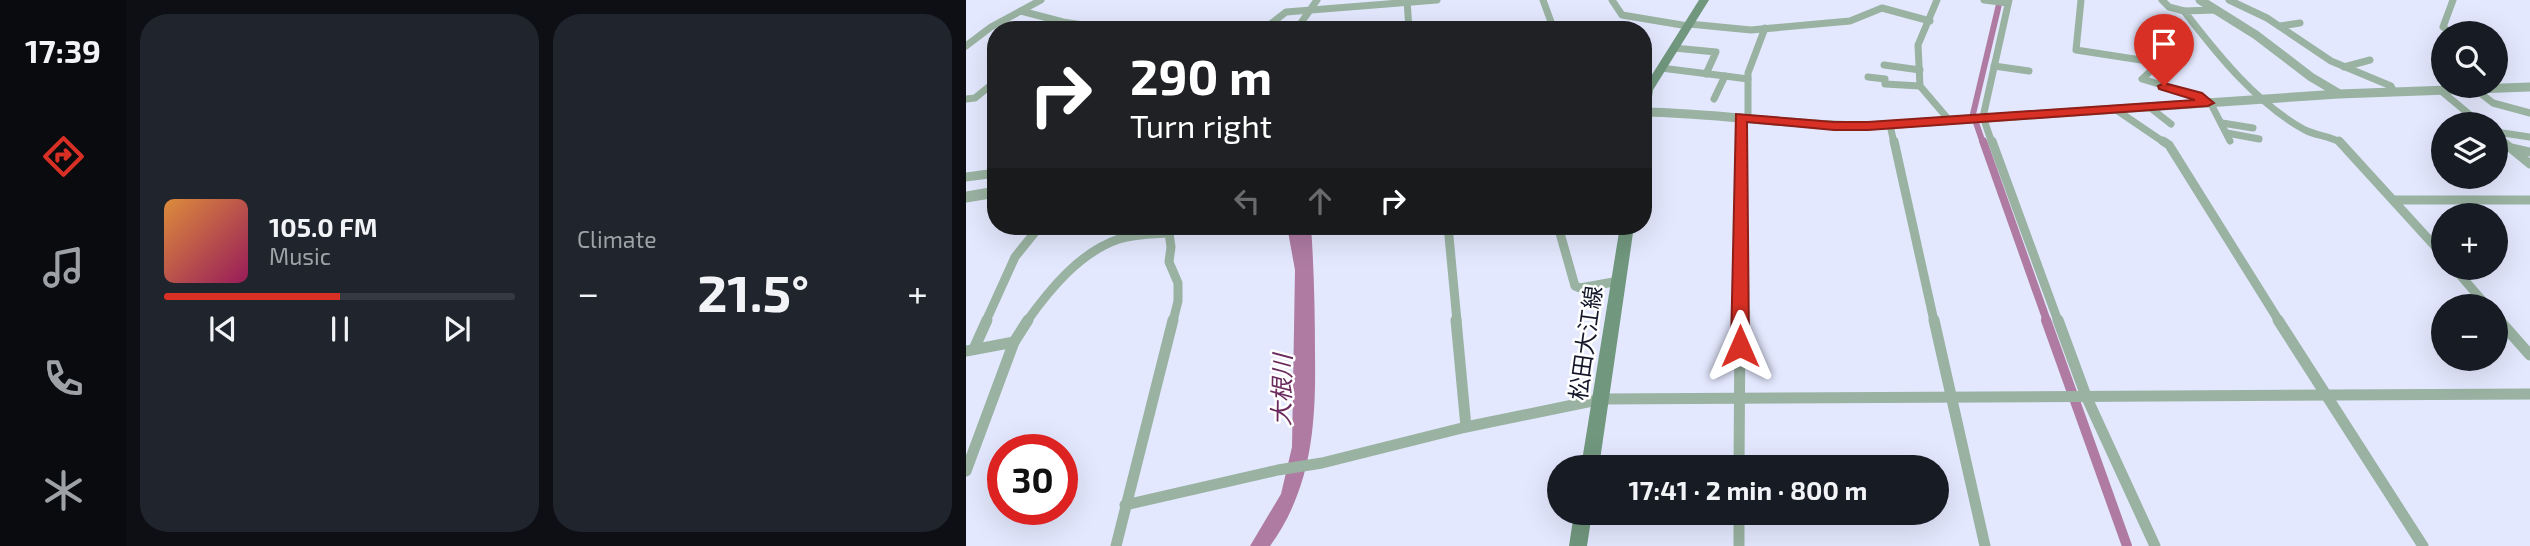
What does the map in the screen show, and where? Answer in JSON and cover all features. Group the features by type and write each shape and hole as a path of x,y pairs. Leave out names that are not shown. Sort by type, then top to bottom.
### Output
{"main road":[{"path":"1652,83 1704,0"},
{"name":"松田大江線","path":"1592,455 1626,235"},
{"path":"1578,546 1581,525"}],"street":[{"path":"1002,21 1041,0"},
{"path":"1303,21 1317,0"},
{"path":"1274,21 1286,12 1437,0"},
{"path":"1543,0 1551,21"},
{"path":"1612,0 1622,15 1689,25 1751,30 1850,21 1882,8 1930,21"},
{"path":"1937,0 1918,45 1920,86 1949,120"},
{"path":"1984,0 2008,2 1982,118 2086,396 2155,546"},
{"path":"2079,0 2076,50 2154,62 2155,66 2142,79 2209,102 2228,137 2259,139"},
{"path":"2162,0 2169,7 2184,11 2216,10"},
{"path":"2200,0 2256,35 2311,77 2339,93"},
{"path":"2229,0 2280,26 2343,68 2391,86 2394,92"},
{"path":"2444,21 2453,0"},
{"path":"1406,2 1408,21"},
{"path":"1021,11 1064,21"},
{"path":"2184,11 2209,43 2262,99 2306,130 2340,141 2431,241"},
{"path":"2280,26 2300,23"},
{"path":"1740,455 1745,117 1751,100 1747,90 1751,62 1765,28"},
{"path":"966,46 987,30"},
{"path":"1674,48 1716,52 1706,74"},
{"path":"2343,68 2370,60"},
{"path":"1884,65 1920,70"},
{"path":"1994,66 2029,71"},
{"path":"1661,68 1748,79"},
{"path":"1714,99 1724,76"},
{"path":"1868,78 1885,79 1885,84 1920,86"},
{"path":"2508,88 2530,87"},
{"path":"966,99 975,98 987,88"},
{"path":"1652,114 1745,117 1834,126 1889,125 2339,93 2431,90"},
{"path":"2450,98 2467,112"},
{"path":"2487,98 2493,103 2530,113"},
{"path":"2148,106 2171,124"},
{"path":"2115,109 2169,145 2423,546"},
{"path":"2222,123 2253,128"},
{"path":"1889,125 1985,546"},
{"path":"2508,135 2530,137"},
{"path":"2508,145 2530,164"},
{"path":"2511,148 2530,152"},
{"path":"966,177 987,174"},
{"path":"966,197 987,194"},
{"path":"2395,200 2529,201"},
{"path":"970,350 1015,257 1033,235"},
{"path":"966,471 1014,342 1028,317 1084,258 1100,246 1137,235"},
{"path":"1116,546 1178,301 1178,283 1169,262 1170,235"},
{"path":"1449,235 1466,427"},
{"path":"1561,235 1575,286 1580,288 1619,281"},
{"path":"2464,280 2477,294"},
{"path":"2508,330 2530,355"},
{"path":"970,350 1014,342"},
{"path":"1125,505 1278,470 1322,463 1466,427 1602,399 2530,394"},
{"path":"1739,525 1739,546"}],"shaded area":[{"name":"大根川","path":"1289,235 1312,235 1315,381 1309,455 1295,501 1270,546 1250,546 1281,494 1292,447 1295,270"}],"waterway":[{"path":"1983,143 1973,114 2000,0"},
{"path":"1983,141 2047,321"},
{"path":"2046,320 2127,546"}],"route":[{"path":"1740,346 1741,117 1834,126 1868,126 2208,103 2197,96 2164,86"}]}
